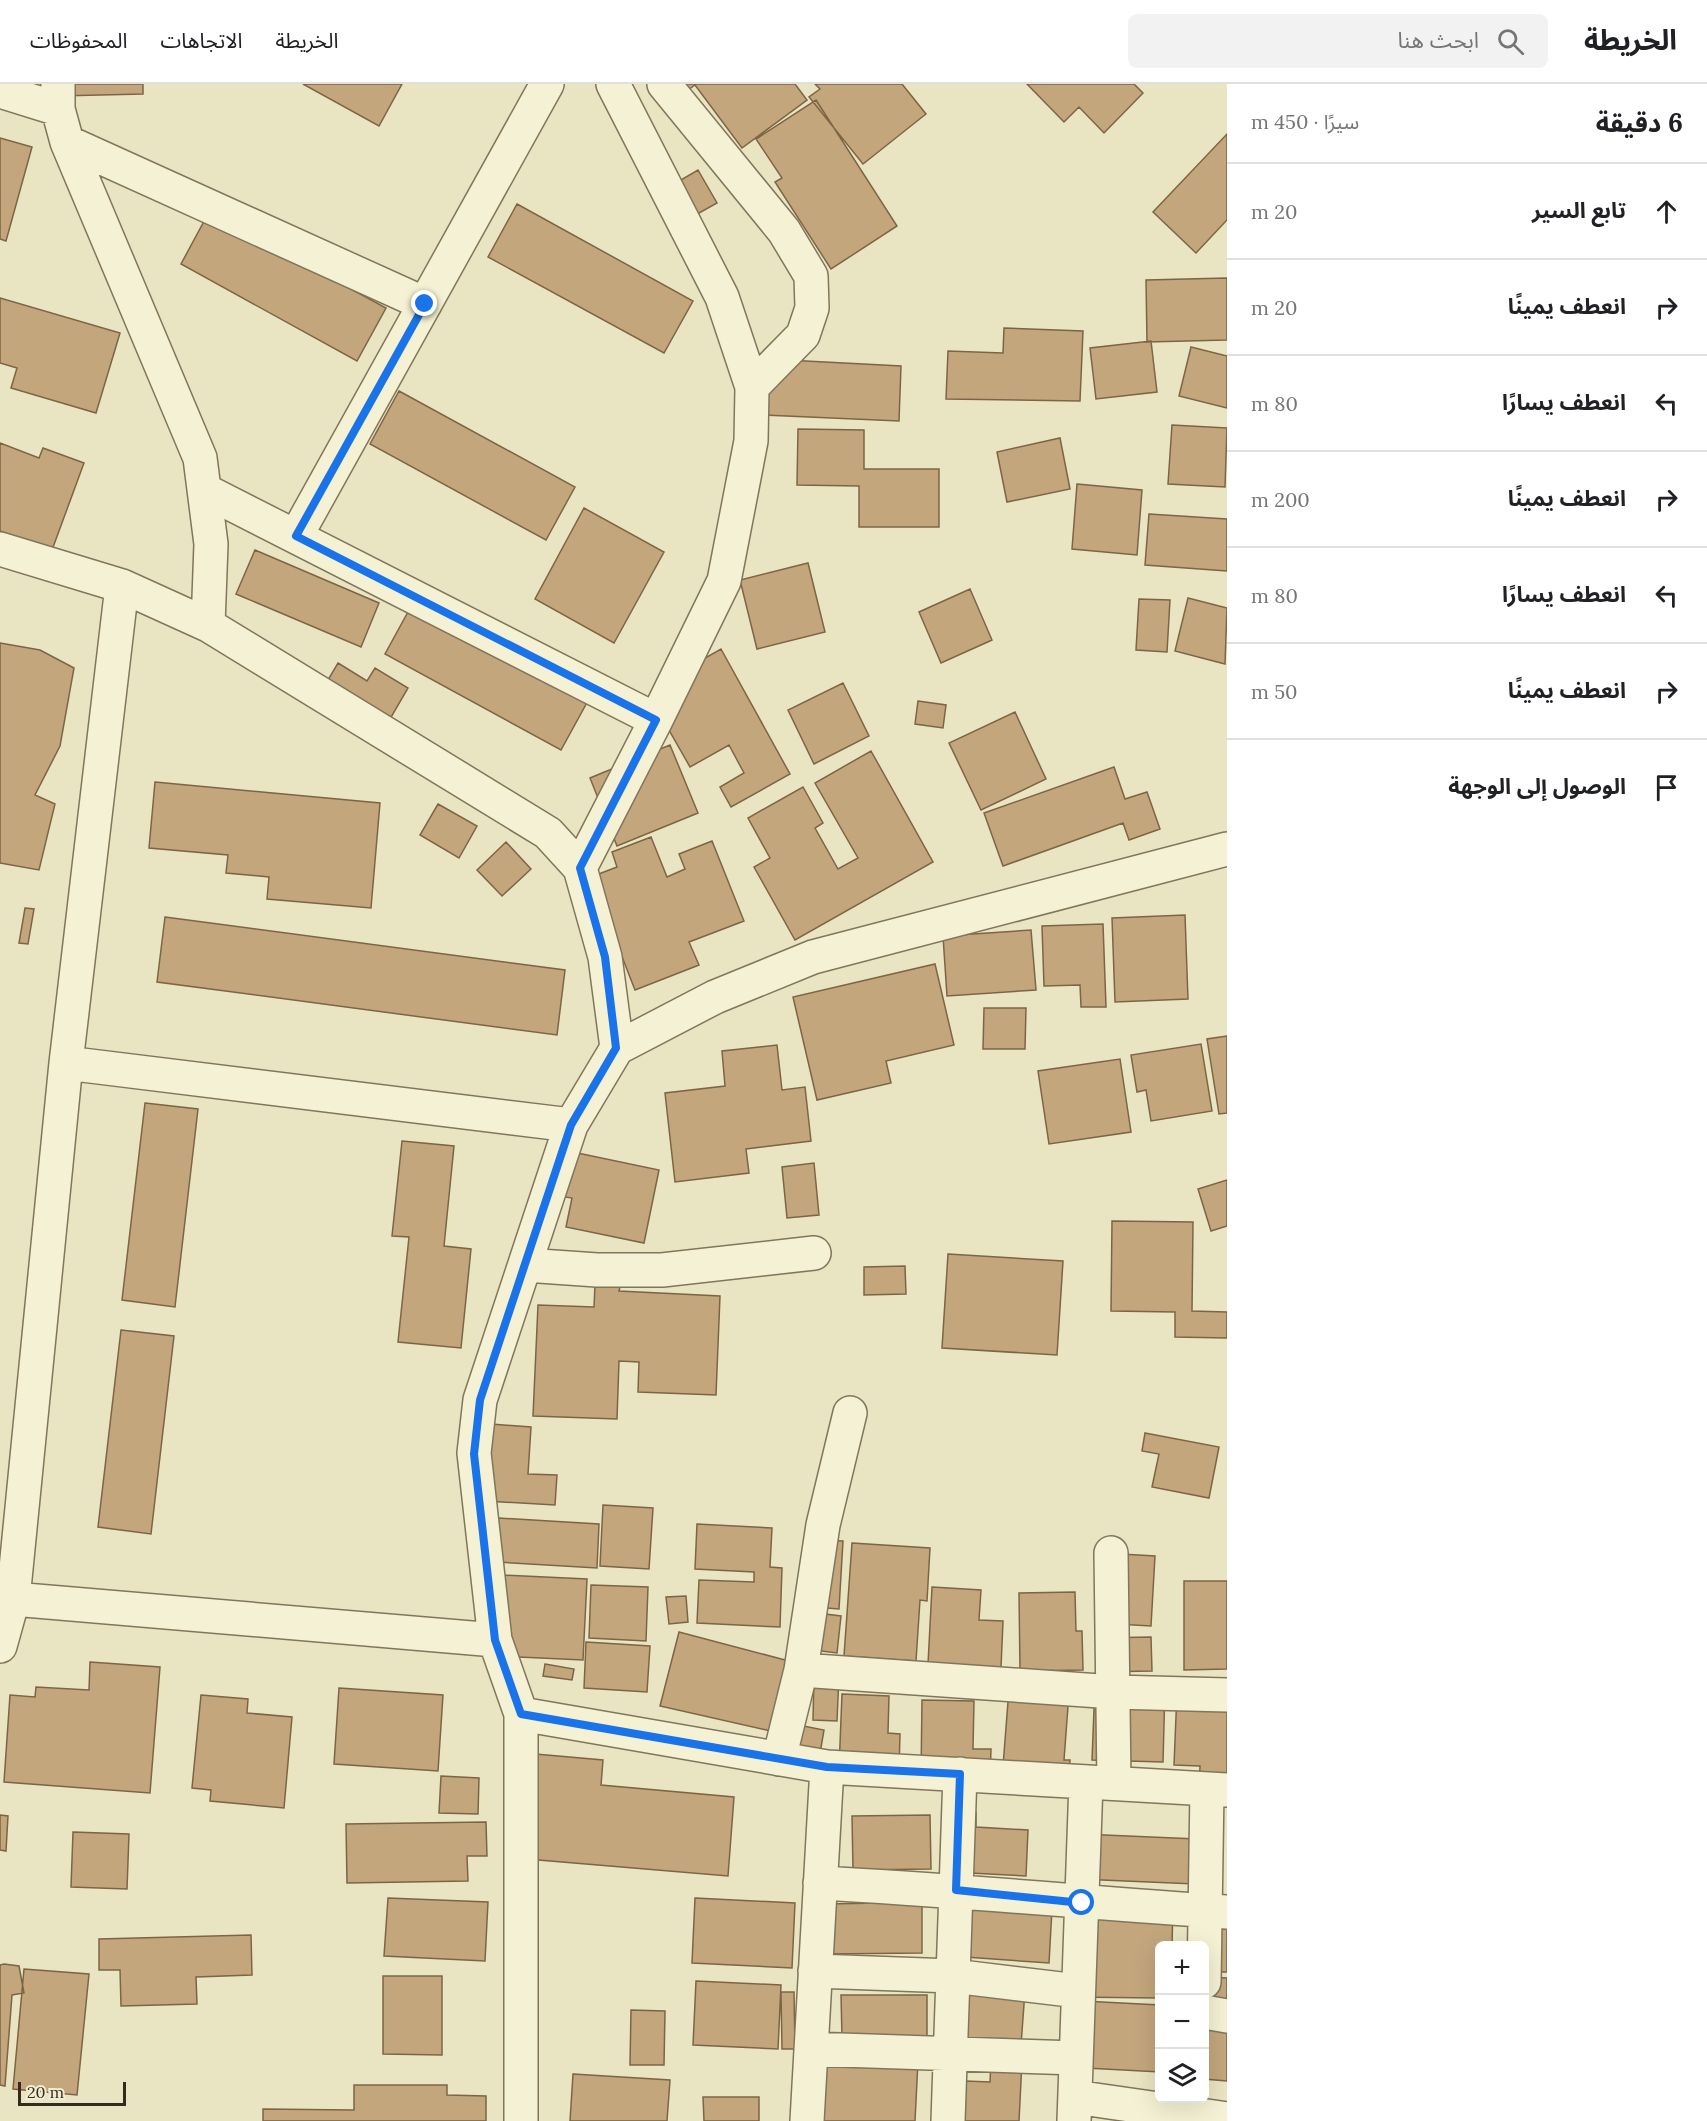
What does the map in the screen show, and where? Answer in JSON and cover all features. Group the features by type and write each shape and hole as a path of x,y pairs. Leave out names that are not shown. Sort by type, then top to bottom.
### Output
{"street":[{"path":"296,536 547,84"},
{"path":"580,868 724,581 751,441 752,387 722,297 613,84"},
{"path":"664,84 784,231 811,276 812,308 803,335 752,387"},
{"path":"0,91 58,96 67,142 200,458 211,544 208,625"},
{"path":"67,142 425,304"},
{"path":"204,490 656,720"},
{"path":"0,549 122,586 208,625 548,833 580,868 605,957 616,1048"},
{"path":"0,1646 13,1599 66,1063 122,586"},
{"path":"521,2121 521,1714 495,1640 474,1454 480,1400 571,1125 616,1048 715,997 813,957 1227,849"},
{"path":"66,1063 571,1125"},
{"path":"525,1265 597,1270 662,1270 814,1253"},
{"path":"778,1759 801,1670 823,1525 850,1413"},
{"path":"1111,1553 1114,1692 1082,1903 1074,2109 1211,2111"},
{"path":"13,1599 495,1640"},
{"path":"801,1670 1114,1692 1227,1695"},
{"path":"521,1714 827,1767 1217,1789 1216,1911 1209,1952"},
{"path":"807,2121 827,1767"},
{"path":"948,2121 960,1774"},
{"path":"820,1883 956,1890 1082,1903 1216,1911"},
{"path":"815,1971 953,1976 1078,1991"},
{"path":"1209,2013 1227,2016"},
{"path":"810,2049 1076,2058"}],"building":[{"path":"58,84 143,84 143,94 58,96"},
{"path":"303,84 402,84 379,126"},
{"path":"684,84 795,84 807,100 742,148 695,85 688,90"},
{"path":"815,84 902,84 926,114 863,164 809,97 820,89"},
{"path":"1027,84 1134,84 1143,93 1104,133 1079,107 1064,122"},
{"path":"816,100 897,226 831,269 775,182 782,178 756,139"},
{"path":"1227,134 1227,220 1196,253 1153,212"},
{"path":"0,138 32,147 6,241 0,239"},
{"path":"698,170 717,203 685,221 667,188"},
{"path":"517,204 693,301 664,353 488,257"},
{"path":"209,212 386,308 357,361 181,264"},
{"path":"1227,278 1227,340 1147,342 1146,280"},
{"path":"0,298 120,333 96,413 11,388 17,368 0,363"},
{"path":"1004,328 1083,331 1080,401 946,399 948,351 1003,353"},
{"path":"1151,341 1157,392 1096,399 1090,348"},
{"path":"1191,347 1227,356 1227,408 1179,396"},
{"path":"767,359 901,366 899,421 764,415"},
{"path":"399,391 575,487 546,540 370,444"},
{"path":"1172,425 1227,428 1225,487 1168,484"},
{"path":"798,429 864,430 864,469 939,469 939,527 859,527 859,486 797,485"},
{"path":"1060,438 1070,489 1007,502 997,452"},
{"path":"0,443 39,458 43,448 84,463 52,550 0,531"},
{"path":"1077,484 1142,490 1137,555 1072,549"},
{"path":"584,508 664,552 614,643 535,599"},
{"path":"1149,514 1227,519 1227,571 1145,565"},
{"path":"255,550 379,603 361,647 236,594"},
{"path":"808,563 825,632 757,649 740,580"},
{"path":"970,589 992,640 941,663 919,612"},
{"path":"1188,598 1227,608 1225,664 1175,651"},
{"path":"1139,599 1170,600 1167,652 1136,650"},
{"path":"414,601 590,697 561,750 385,654"},
{"path":"0,643 40,650 74,668 60,746 35,795 55,804 39,870 0,863"},
{"path":"721,649 790,774 731,807 720,787 744,773 729,745 690,767 661,716 668,712 654,687"},
{"path":"338,663 367,681 375,668 408,688 386,726 312,707"},
{"path":"843,683 869,736 814,764 788,710"},
{"path":"918,701 946,705 943,728 915,724"},
{"path":"1015,712 1046,779 981,810 949,743"},
{"path":"670,745 698,813 617,846 590,778"},
{"path":"871,751 933,862 795,940 754,867 770,858 748,818 803,787 823,823 815,828 838,869 858,858 815,783"},
{"path":"1114,767 1125,799 1147,792 1160,829 1129,840 1123,823 1003,866 984,813"},
{"path":"155,782 380,803 371,908 267,899 269,877 226,873 228,855 149,848"},
{"path":"438,804 477,826 459,858 420,835"},
{"path":"651,837 667,877 685,869 679,854 712,841 744,921 689,942 699,965 635,990 591,877 617,867 612,852"},
{"path":"506,842 531,869 502,896 477,870"},
{"path":"25,908 34,909 28,944 19,943"},
{"path":"1185,915 1188,999 1115,1002 1112,918"},
{"path":"165,917 565,970 557,1035 157,982"},
{"path":"1103,924 1106,1007 1081,1007 1080,985 1044,986 1042,926"},
{"path":"1031,930 1036,990 947,996 943,936"},
{"path":"935,964 954,1045 886,1061 891,1083 817,1100 793,997"},
{"path":"984,1008 1026,1008 1025,1049 983,1049"},
{"path":"1227,1036 1227,1113 1219,1114 1207,1039"},
{"path":"1201,1044 1212,1111 1151,1121 1146,1090 1137,1092 1131,1055"},
{"path":"777,1045 782,1090 805,1087 811,1141 746,1149 749,1173 675,1182 665,1093 725,1086 722,1051"},
{"path":"1120,1059 1131,1132 1049,1144 1038,1071"},
{"path":"145,1103 198,1109 175,1307 122,1300"},
{"path":"402,1141 454,1146 444,1246 471,1249 461,1348 398,1342 409,1237 392,1236"},
{"path":"568,1151 659,1170 644,1243 566,1227 572,1198 559,1196"},
{"path":"814,1163 819,1215 787,1218 782,1167"},
{"path":"1227,1180 1227,1226 1211,1231 1198,1189"},
{"path":"1112,1221 1193,1222 1192,1311 1227,1312 1227,1338 1175,1337 1175,1312 1111,1311"},
{"path":"948,1254 1063,1261 1057,1355 942,1348"},
{"path":"905,1266 906,1294 864,1295 864,1267"},
{"path":"595,1285 620,1287 619,1291 720,1296 716,1395 638,1392 639,1362 619,1361 617,1419 533,1416 538,1305 594,1307"},
{"path":"121,1330 174,1336 151,1534 98,1527"},
{"path":"491,1424 531,1427 528,1474 557,1475 555,1505 486,1501"},
{"path":"1145,1433 1219,1447 1209,1498 1152,1487 1159,1454 1142,1451"},
{"path":"603,1505 653,1508 649,1569 600,1566"},
{"path":"498,1518 599,1524 597,1568 496,1562"},
{"path":"697,1524 772,1528 770,1567 782,1568 780,1627 697,1623 699,1580 754,1582 754,1572 695,1569"},
{"path":"818,1540 843,1541 839,1609 813,1607"},
{"path":"852,1543 930,1548 927,1601 920,1600 916,1661 844,1656"},
{"path":"1103,1553 1155,1556 1151,1626 1099,1623"},
{"path":"502,1575 587,1579 583,1660 498,1656"},
{"path":"1184,1581 1227,1581 1227,1669 1184,1670"},
{"path":"591,1585 648,1587 646,1641 589,1638"},
{"path":"932,1587 981,1590 979,1620 1003,1621 1001,1668 928,1664"},
{"path":"1075,1592 1076,1631 1082,1631 1083,1670 1020,1671 1019,1593"},
{"path":"686,1596 688,1622 669,1624 666,1597"},
{"path":"809,1612 841,1616 837,1653 806,1649"},
{"path":"679,1632 789,1661 771,1731 660,1706"},
{"path":"1151,1637 1152,1671 1098,1672 1098,1638"},
{"path":"586,1642 650,1646 647,1692 584,1688"},
{"path":"90,1662 160,1667 150,1793 4,1782 10,1695 35,1697 36,1687 89,1690"},
{"path":"545,1664 574,1669 572,1680 543,1676"},
{"path":"814,1674 839,1675 837,1721 813,1720"},
{"path":"1095,1684 1165,1687 1163,1762 1092,1760"},
{"path":"339,1688 443,1695 438,1771 334,1764"},
{"path":"1009,1689 1069,1693 1064,1760 1070,1760 1068,1784 1002,1779"},
{"path":"1177,1692 1227,1694 1227,1790 1199,1789 1200,1766 1174,1765"},
{"path":"842,1694 889,1696 888,1733 900,1734 899,1771 839,1769"},
{"path":"201,1695 248,1699 247,1713 292,1717 284,1808 210,1801 211,1790 192,1788"},
{"path":"922,1700 974,1701 973,1749 991,1749 990,1779 921,1777"},
{"path":"783,1722 824,1730 817,1771"},
{"path":"524,1753 603,1760 601,1785 734,1797 728,1876 515,1858"},
{"path":"441,1776 479,1778 478,1814 439,1813"},
{"path":"954,1812 976,1812 976,1827 1028,1830 1026,1876 951,1872"},
{"path":"0,1815 8,1816 6,1851 0,1850"},
{"path":"930,1815 931,1869 853,1870 852,1816"},
{"path":"486,1822 487,1856 467,1856 468,1881 347,1883 346,1824"},
{"path":"73,1832 129,1834 127,1889 71,1887"},
{"path":"1081,1834 1197,1839 1195,1884 1079,1879"},
{"path":"882,1893 922,1893 922,1953 825,1954 824,1904 882,1903"},
{"path":"388,1898 488,1902 485,1961 384,1956"},
{"path":"695,1898 795,1903 792,1968 692,1963"},
{"path":"955,1902 1052,1909 1049,1963 951,1956"},
{"path":"1173,1905 1172,1941 1155,1941 1155,1998 1070,1997 1072,1908"},
{"path":"1221,1928 1227,1928 1227,1972 1221,1972"},
{"path":"251,1935 252,1975 196,1977 197,2004 121,2006 120,1970 99,1970 99,1939"},
{"path":"0,1965 19,1966 24,1993 12,1995 5,2086 0,2085"},
{"path":"24,1969 89,1974 77,2095 13,2089"},
{"path":"383,1976 442,1976 442,2055 383,2054"},
{"path":"1209,1977 1227,1978 1227,2000 1209,1999"},
{"path":"974,1980 1025,1991 1021,2045 947,2041"},
{"path":"696,1981 781,1985 778,2049 693,2045"},
{"path":"781,1992 794,1992 795,2049 782,2049"},
{"path":"841,1995 927,1995 927,2038 842,2038"},
{"path":"1063,2000 1155,2005 1155,2072 1086,2068"},
{"path":"631,2010 665,2011 664,2065 630,2065"},
{"path":"1209,2016 1227,2017 1227,2081 1209,2079"},
{"path":"815,2057 918,2061 915,2121 812,2121"},
{"path":"991,2059 1022,2061 1019,2121 964,2121 966,2081 990,2082"},
{"path":"573,2074 670,2080 667,2121 570,2121"},
{"path":"354,2085 447,2085 447,2095 486,2096 486,2121 263,2121 263,2109 354,2110"},
{"path":"703,2097 759,2097 759,2121 704,2121"}],"route":[{"path":"425,304 296,536 656,720 580,868 605,957 616,1048 571,1125 480,1400 474,1454 495,1640 521,1714 827,1767 960,1774 956,1890 1082,1903"}]}
